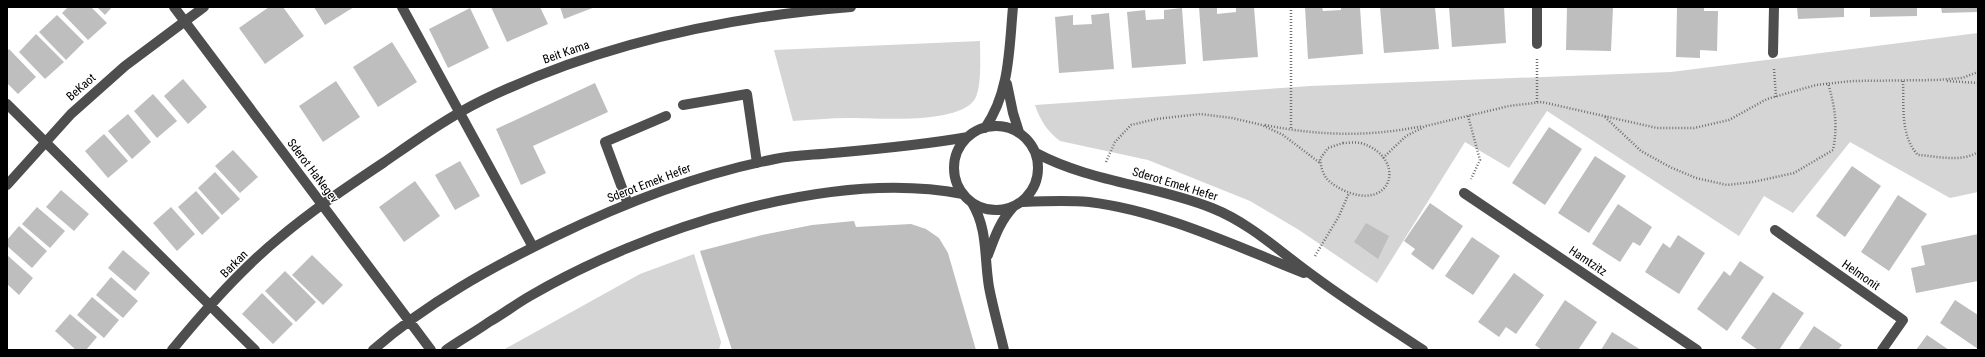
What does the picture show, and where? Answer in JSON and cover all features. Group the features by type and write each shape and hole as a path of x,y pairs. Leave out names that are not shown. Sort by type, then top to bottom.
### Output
{"street":[{"name":"Sderot HaNegev","path":"174,7 431,350"},
{"name":"BeKaot","path":"7,185 44,141 71,114 125,66 204,7"},
{"path":"402,7 533,247"},
{"name":"Beit Kama","path":"322,205 423,135 481,100 539,75 648,40 716,25 805,11 851,7"},
{"path":"1013,7 1007,78 1010,102 1019,132"},
{"path":"1537,7 1537,44"},
{"path":"1773,53 1774,7"},
{"path":"985,128 994,115 1007,78"},
{"path":"683,105 747,94 758,162"},
{"path":"7,104 255,350"},
{"path":"628,204 604,142 666,116"},
{"path":"987,257 997,229 1004,217 1032,191 1037,179 1038,166 1036,153 1029,141 1019,132 1006,127 993,126 979,129 968,137 959,148 955,159 954,171 957,183 963,194 972,203 979,214 987,257 989,288 1004,350"},
{"name":"Sderot Emek Hefer","path":"373,350 409,321 480,275 533,247 628,204 723,170 777,158 924,144 968,137"},
{"name":"Sderot Emek Hefer","path":"1036,153 1061,165 1184,198 1213,208 1235,219 1264,236 1314,276 1423,350"},
{"path":"446,350 530,296 567,276 646,241 701,222 770,203 864,188 917,188 963,194"},
{"name":"Hamtzitz","path":"1464,194 1697,350"},
{"name":"Sderot Emek Hefer","path":"1019,203 1057,200 1090,202 1120,207 1190,228 1314,276"},
{"path":"972,203 995,211 1009,208 1019,203"},
{"name":"Barkan","path":"172,350 240,274 277,240 322,205"},
{"name":"Helmonit","path":"1775,230 1903,320 1882,350"}],"path":[{"path":"1291,7 1291,130"},
{"path":"1537,44 1537,103"},
{"path":"1773,53 1776,97"},
{"path":"1101,176 1115,142 1131,125 1156,119 1200,114 1232,118 1291,130 1353,135 1391,133 1509,106 1542,102 1657,128 1694,128 1729,120 1767,99 1816,84 1938,80 1962,78 1978,72"},
{"path":"1938,80 1978,83"},
{"path":"1903,81 1906,134 1910,146 1918,155 1959,158 1971,156 1978,152"},
{"path":"1604,117 1641,151 1670,167 1696,178 1727,185 1753,182 1794,173 1833,150 1837,132 1833,100 1828,83"},
{"path":"1464,194 1480,160 1468,116"},
{"path":"1262,125 1283,136 1320,163"},
{"path":"1383,158 1406,136 1426,126"},
{"path":"1342,143 1360,143 1372,148 1383,158 1390,168 1390,179 1386,188 1376,195 1365,196 1349,193 1328,180 1322,173 1320,163 1320,159 1328,148 1342,143"},
{"path":"1306,270 1333,227 1349,193"}],"shaded area":[{"path":"1978,33 1978,192 1950,198 1850,142 1793,213 1764,196 1739,236 1547,111 1509,168 1465,142 1377,283 1299,230 1250,201 1148,160 1060,141 1044,125 1035,105 1310,86 1671,72"},
{"path":"980,41 980,79 975,99 966,107 952,113 896,119 841,118 793,121 774,50"},
{"path":"694,254 721,342 719,350 503,350 640,274"}],"building":[{"path":"68,7 91,7 107,23 88,40 62,13"},
{"path":"97,7 112,7 105,15"},
{"path":"269,7 283,7 304,36 265,64 239,28"},
{"path":"314,7 354,7 325,25"},
{"path":"491,7 540,7 548,24 507,42"},
{"path":"560,7 595,7 564,19"},
{"path":"1199,7 1217,7 1217,14 1236,12 1236,7 1254,7 1258,57 1203,61"},
{"path":"1305,7 1322,7 1323,11 1341,10 1341,7 1360,7 1363,54 1308,59"},
{"path":"1380,7 1435,7 1439,49 1384,53"},
{"path":"1449,7 1504,7 1506,43 1452,47"},
{"path":"1567,7 1613,7 1611,51 1566,50"},
{"path":"1677,7 1704,7 1704,11 1718,11 1717,51 1700,50 1700,58 1676,57"},
{"path":"1797,7 1844,7 1844,17 1798,19"},
{"path":"1870,7 1917,7 1917,16 1870,17"},
{"path":"1941,7 1978,7 1978,12 1942,13"},
{"path":"470,8 489,48 448,68 429,29"},
{"path":"1182,8 1186,64 1132,68 1127,12 1145,10 1146,20 1164,19 1164,10"},
{"path":"1109,13 1114,69 1059,73 1055,17 1073,15 1073,25 1092,24 1091,15"},
{"path":"57,15 84,42 66,60 39,32"},
{"path":"36,34 64,62 45,79 19,52"},
{"path":"392,42 417,82 378,107 353,67"},
{"path":"9,49 36,77 18,94 7,83 7,51"},
{"path":"183,79 207,107 188,124 164,96"},
{"path":"336,81 360,117 323,142 299,106"},
{"path":"595,83 608,112 533,146 546,173 521,185 496,129"},
{"path":"153,94 177,121 157,138 134,111"},
{"path":"128,114 151,142 132,159 108,131"},
{"path":"1549,127 1582,149 1545,205 1512,183"},
{"path":"104,134 128,161 108,178 85,151"},
{"path":"233,150 258,177 240,193 215,166"},
{"path":"1595,156 1626,176 1589,233 1558,213"},
{"path":"460,161 480,196 455,210 435,175"},
{"path":"1852,166 1881,186 1845,237 1816,216"},
{"path":"215,172 240,199 222,215 198,188"},
{"path":"415,181 440,216 404,242 379,207"},
{"path":"61,190 89,214 74,231 46,207"},
{"path":"196,191 220,218 202,235 178,207"},
{"path":"1898,195 1927,214 1889,271 1861,252"},
{"path":"1430,203 1463,226 1433,270 1411,254 1415,249 1404,241"},
{"path":"1618,204 1652,227 1640,246 1633,242 1620,262 1592,244"},
{"path":"37,207 65,231 50,248 22,224"},
{"path":"171,207 195,234 177,251 153,223"},
{"path":"854,221 856,227 911,224 926,229 939,238 948,253 976,350 732,350 700,251 762,235 812,225"},
{"path":"1366,223 1389,236 1378,259 1354,242"},
{"path":"19,226 47,251 32,268 7,246 7,240"},
{"path":"1978,234 1978,281 1916,293 1911,268 1925,265 1921,246"},
{"path":"1678,235 1705,253 1679,294 1645,272 1663,243 1670,248"},
{"path":"1472,237 1500,256 1473,295 1445,276"},
{"path":"123,250 150,273 135,291 108,268"},
{"path":"7,255 33,278 19,295 7,284"},
{"path":"312,255 343,285 323,305 292,275"},
{"path":"1740,261 1764,277 1727,331 1697,309 1724,271 1730,276"},
{"path":"285,271 316,302 296,322 265,291"},
{"path":"1514,273 1544,295 1516,334 1506,327 1499,337 1478,322"},
{"path":"111,277 138,301 123,318 96,295"},
{"path":"1773,292 1804,313 1779,350 1758,350 1741,338"},
{"path":"262,293 293,324 273,344 242,314"},
{"path":"92,297 119,320 104,338 77,315"},
{"path":"1565,300 1597,322 1578,350 1542,350 1535,345"},
{"path":"1955,300 1978,315 1978,349 1940,323"},
{"path":"70,314 97,337 86,350 76,350 55,331"},
{"path":"1814,326 1842,345 1838,350 1798,350"},
{"path":"1612,332 1641,350 1601,350"},
{"path":"1927,335 1949,350 1916,350"}]}
